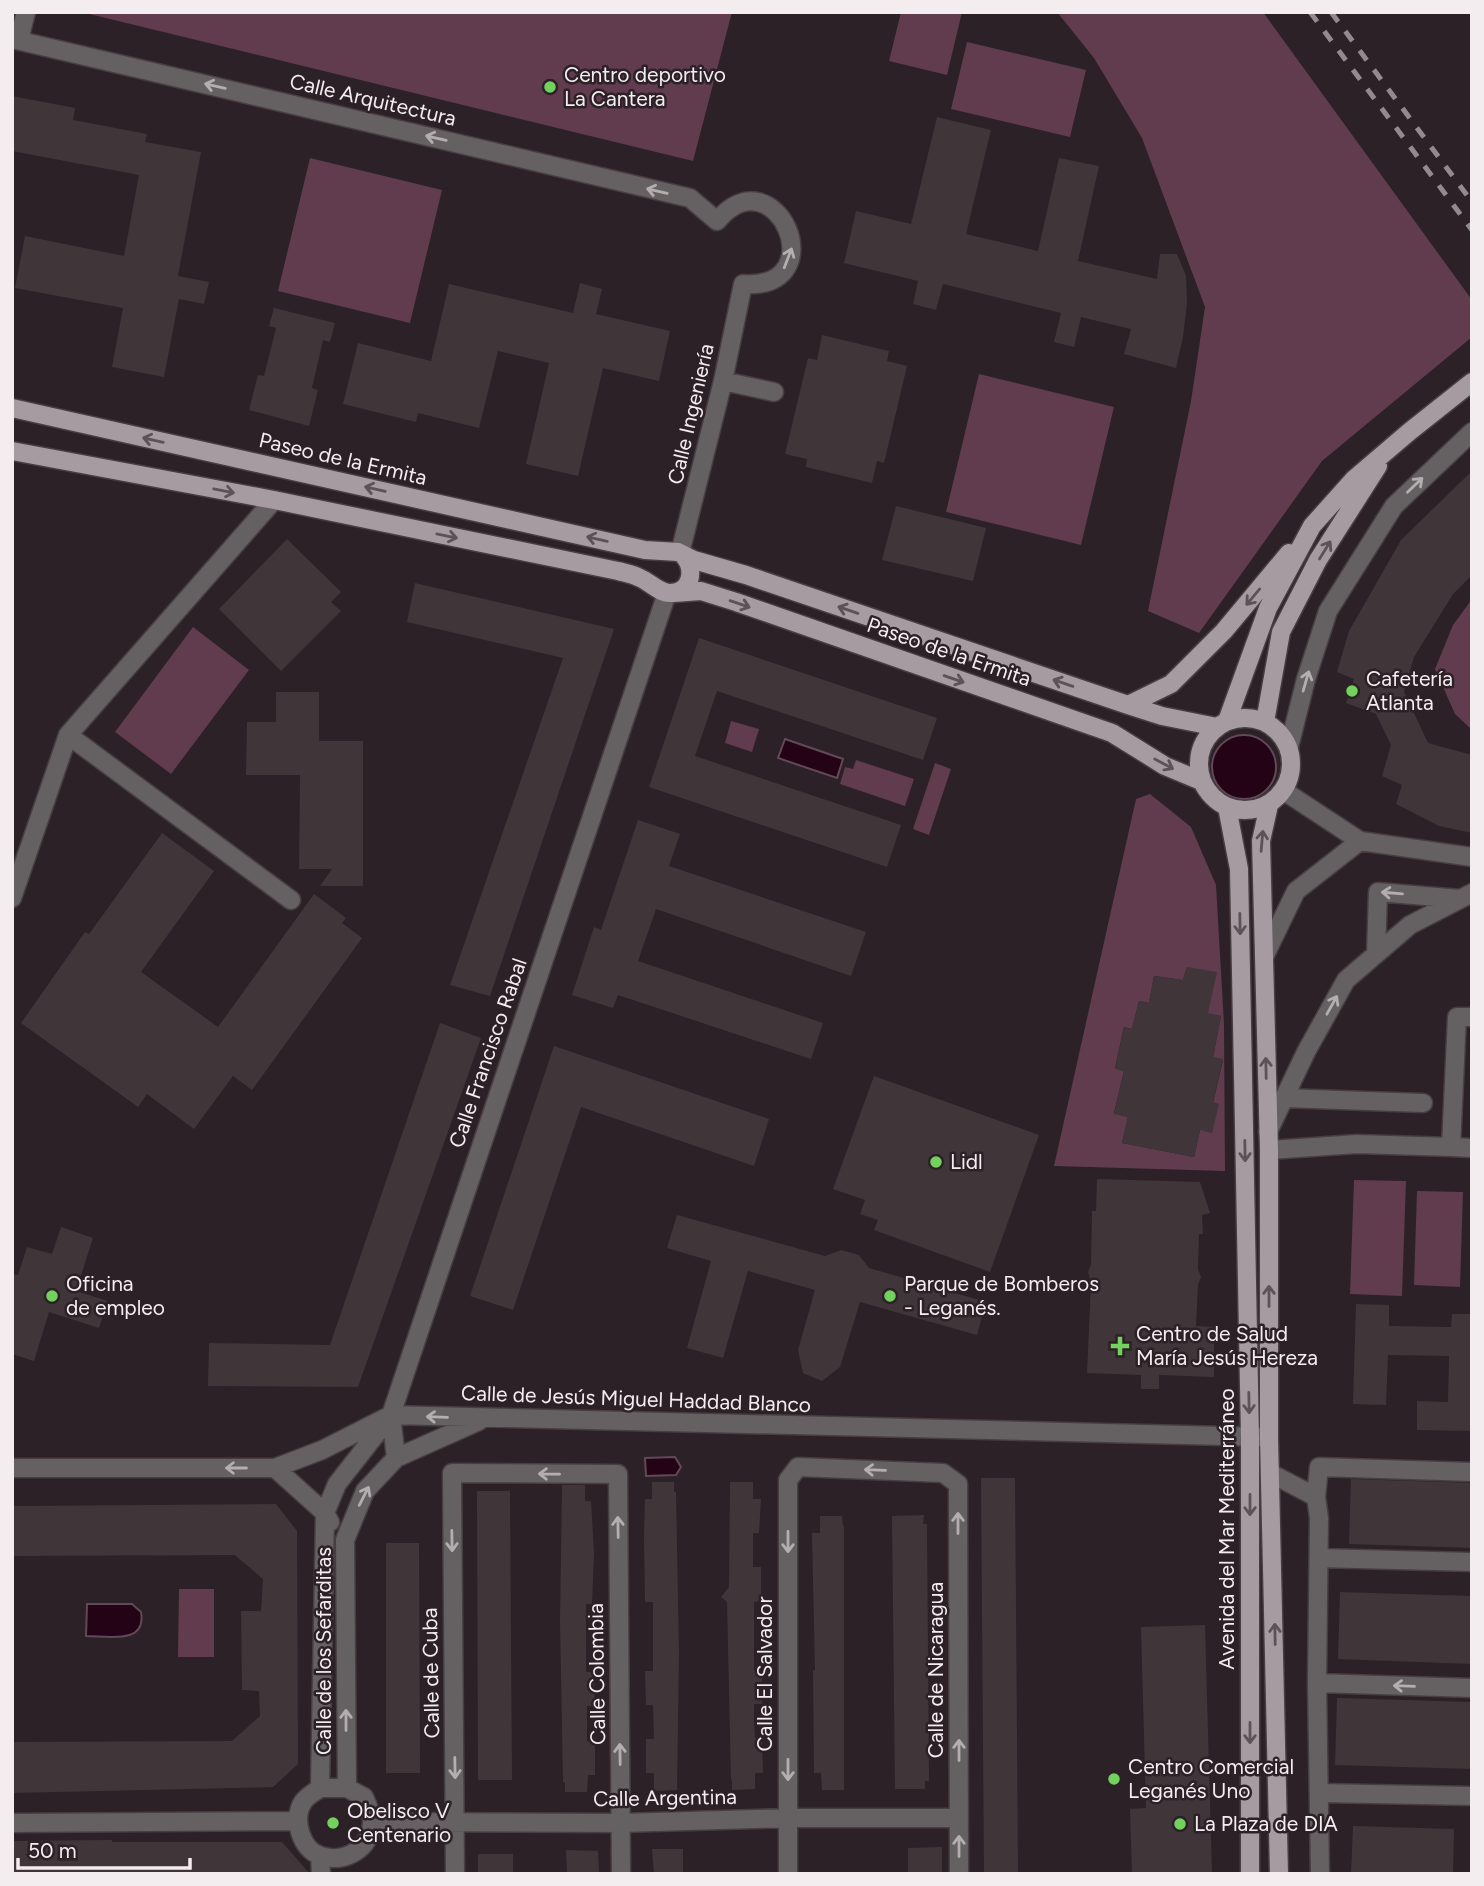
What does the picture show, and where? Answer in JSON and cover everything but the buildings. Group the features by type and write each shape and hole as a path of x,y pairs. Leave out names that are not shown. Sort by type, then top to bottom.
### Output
{"main road":[{"path":"1128,705 1171,684 1224,631 1354,478 1472,382"},
{"name":"Paseo de la Ermita","path":"12,408 645,550 676,554 1162,716 1222,724"},
{"name":"Paseo de la Ermita","path":"12,451 274,500 618,571 638,576 665,591 701,591 1112,733 1165,766 1202,781"},
{"path":"1265,722 1281,632 1318,560 1387,452"},
{"path":"1222,724 1268,608 1312,526"},
{"path":"676,554 691,568 690,581 680,591 665,591 651,581 650,567 653,560 676,554"},
{"path":"1240,718 1265,722 1283,737 1289,747 1292,762 1290,777 1284,790 1269,805 1241,811 1227,807 1212,796 1202,781 1199,766 1201,751 1207,738 1222,724 1240,718"},
{"name":"Avenida del Mar Mediterráneo","path":"1269,805 1261,841 1269,1150 1269,1438 1272,1474 1279,1874"},
{"name":"Avenida del Mar Mediterráneo","path":"1227,807 1239,869 1250,1437 1250,1874"}],"street":[{"path":"16,39 26,12"},
{"name":"Calle Arquitectura","path":"16,39 690,198 717,221 733,207 754,203 772,208 788,225 792,247 790,259 776,277 766,283 743,285"},
{"name":"Calle Ingeniería","path":"676,554 723,381 743,285"},
{"path":"723,381 774,392"},
{"path":"1289,747 1306,680 1328,611 1394,506 1472,432"},
{"path":"12,898 68,735 274,500"},
{"name":"Calle Francisco Rabal","path":"325,1514 337,1484 391,1415 665,591"},
{"path":"68,735 291,900"},
{"path":"1284,790 1360,841 1472,857"},
{"name":"Avenida del Mar Mediterráneo","path":"1264,957 1296,891 1360,841"},
{"path":"1376,954 1378,892 1466,896"},
{"path":"1268,1132 1306,1052 1346,981 1410,925 1466,896"},
{"path":"1451,1147 1457,1017 1472,1017"},
{"path":"1284,1098 1423,1103"},
{"path":"1269,1150 1357,1144 1472,1148"},
{"path":"391,1415 396,1458"},
{"name":"Calle de Jesús Miguel Haddad Blanco","path":"12,1468 275,1468 322,1450 391,1415 1269,1438"},
{"name":"Calle de los Sefarditas","path":"347,1788 345,1540 365,1491 396,1458 484,1418"},
{"name":"Calle de Nicaragua","path":"790,1474 798,1467 943,1473 958,1484 959,1874"},
{"path":"1321,1874 1317,1683 1319,1518 1316,1497 1319,1467 1472,1472"},
{"path":"275,1468 325,1514 345,1550"},
{"name":"Calle Colombia","path":"452,1472 618,1474 621,1874"},
{"name":"Calle de Cuba","path":"452,1472 455,1874"},
{"name":"Calle El Salvador","path":"788,1874 790,1474"},
{"path":"1272,1474 1316,1497"},
{"name":"Calle de los Sefarditas","path":"320,1788 325,1514"},
{"path":"1319,1558 1472,1562"},
{"path":"1317,1683 1472,1688"},
{"path":"320,1788 347,1788 364,1797 373,1822 366,1844 346,1866 321,1865 304,1843 297,1821 303,1801 320,1788"},
{"path":"1320,1793 1472,1796"},
{"name":"Calle Argentina","path":"373,1822 621,1823 788,1818 959,1818"},
{"path":"12,1823 297,1821"}],"shaded area":[{"name":"Centro deportivo La Cantera","path":"81,12 732,12 693,161"},
{"path":"901,12 962,12 947,75 889,61"},
{"path":"1057,12 1263,12 1472,300 1472,337 1322,461 1199,633 1148,611 1191,401 1205,307 1142,138 1094,58"},
{"path":"967,42 1086,70 1070,137 951,109"},
{"path":"310,158 442,190 410,323 278,291"},
{"path":"979,374 1114,407 1081,545 946,512"},
{"path":"1472,599 1472,730 1455,714 1435,669 1453,625"},
{"path":"193,627 249,670 171,774 115,732"},
{"path":"731,721 759,729 752,752 725,743"},
{"path":"1244,735 1262,741 1270,749 1276,767 1270,785 1262,793 1244,799 1226,793 1218,785 1212,767 1218,749 1226,741"},
{"path":"785,739 843,759 837,778 778,758"},
{"path":"856,760 914,779 905,806 840,784 845,767 853,769"},
{"path":"935,763 951,769 929,835 913,829"},
{"path":"1150,794 1191,827 1216,885 1224,1024 1225,1171 1054,1166 1136,799","holes":["1187,967 1204,1013 1221,1016 1213,1057 1223,1060 1213,1103 1200,1130 1194,1157 1122,1143 1128,1117 1114,1113 1124,1071 1115,1068 1124,1027 1132,1029 1139,1001 1149,1003 1154,976 1183,980"]},
{"path":"1354,1180 1406,1181 1402,1296 1350,1294"},
{"path":"1417,1191 1463,1192 1460,1287 1414,1285"},
{"path":"675,1457 681,1467 676,1475 646,1476 645,1458"},
{"path":"179,1589 214,1589 214,1657 178,1657"},
{"path":"87,1604 132,1604 141,1612 138,1630 124,1636 86,1636"}],"railway":[{"path":"1310,12 1472,230"},
{"path":"1331,12 1472,202"}],"place":[{"name":"Centro deportivo La Cantera","path":"550,87"},
{"name":"Cafetería Atlanta","path":"1352,691"},
{"name":"Lidl","path":"936,1162"},
{"name":"Oficina de empleo","path":"52,1296"},
{"name":"Parque de Bomberos - Leganés.","path":"890,1296"},
{"name":"Centro de Salud María Jesús Hereza","path":"1120,1346"},
{"name":"Centro Comercial Leganés Uno","path":"1114,1779"},
{"name":"Obelisco V Centenario","path":"333,1823"},
{"name":"La Plaza de DIA","path":"1180,1824"}]}
